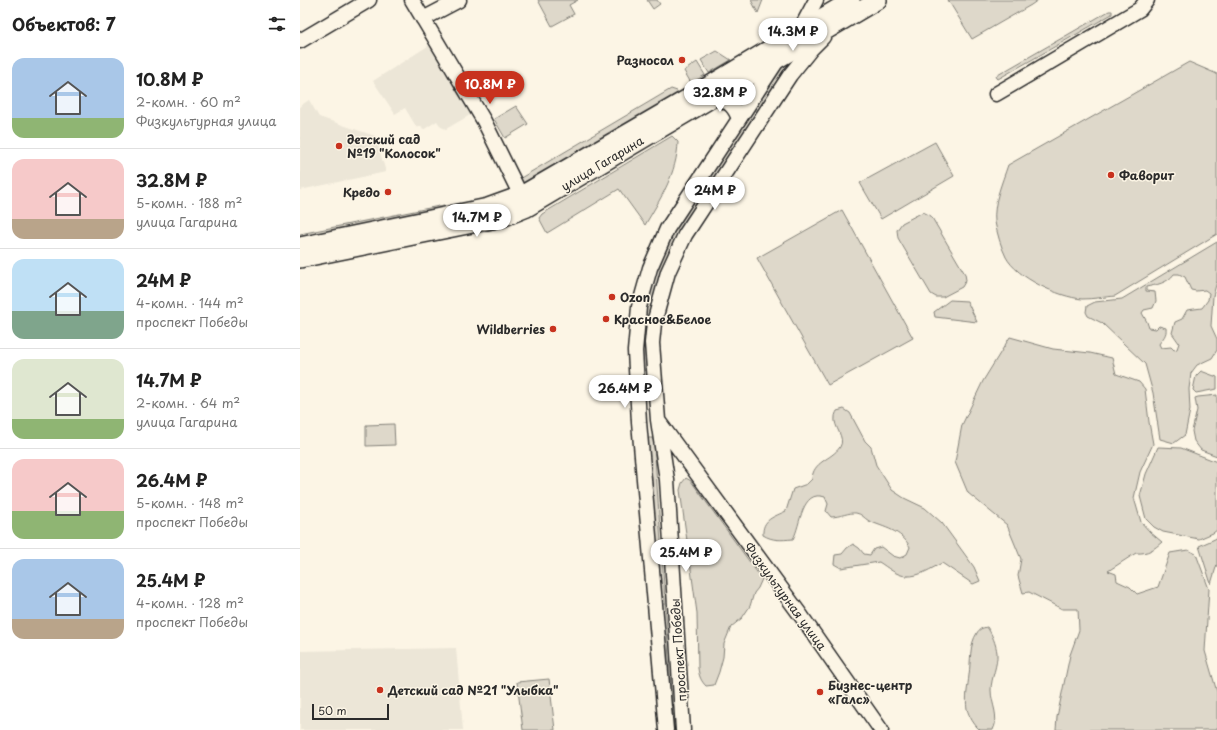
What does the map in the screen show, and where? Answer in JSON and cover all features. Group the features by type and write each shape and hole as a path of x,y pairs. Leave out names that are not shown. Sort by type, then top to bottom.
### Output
{"main road":[{"name":"улица Гагарина","path":"300,246 488,207 524,201 716,96 770,56 801,30 851,0"},
{"name":"улица Гагарина","path":"300,259 502,218 524,201 686,99 770,56 834,26 878,0"}],"street":[{"path":"300,41 369,0"},
{"path":"412,0 484,121 524,201"},
{"path":"423,19 459,0"},
{"path":"801,30 816,0"},
{"path":"996,94 1140,10 1147,0"},
{"name":"проспект Победы","path":"683,730 667,480 658,420 652,343 654,323 668,272 689,229 791,73 811,49 834,26"},
{"path":"770,56 790,66 791,73"},
{"name":"проспект Победы","path":"666,730 639,422 635,351 639,307 650,268 667,229 739,119 770,56"},
{"path":"716,96 731,105 739,119"},
{"path":"639,422 658,420"},
{"name":"Физкультурная улица","path":"658,420 802,617 881,730"}],"shaded area":[{"path":"538,0 578,0 569,5 574,14 552,26"},
{"path":"647,0 657,0 660,4 653,9"},
{"path":"751,0 763,0 758,13"},
{"path":"948,0 1038,0 972,39"},
{"path":"1109,11 1112,11 1112,14 998,79 997,78 996,76"},
{"name":"детский сад №19 \"Колосок\"","path":"431,44 471,111 470,115 446,129 441,127 437,121 423,130 421,126 417,128 405,108 395,114 373,81"},
{"path":"717,51 731,60 709,73 701,60"},
{"path":"697,62 705,75 691,83 684,71"},
{"name":"Фаворит","path":"1189,62 1217,74 1217,234 1115,296 1082,299 1062,295 1040,285 1019,272 1011,265 1002,249 995,222 995,208 1008,165"},
{"path":"783,66 787,68 668,261 650,399 647,399 645,398 644,394 642,337 645,311 651,287 661,259 675,228 780,68"},
{"path":"671,89 677,91 679,94 527,182 524,183 519,179"},
{"name":"детский сад №19 \"Колосок\"","path":"309,100 319,117 375,136 386,172 300,190 300,106"},
{"path":"516,106 528,124 505,138 494,119"},
{"path":"672,136 678,142 675,164 667,185 645,225 619,189 547,233 539,218 542,214"},
{"path":"935,142 954,176 881,219 860,183"},
{"path":"444,205 445,209 300,240 300,234"},
{"path":"842,210 913,338 828,385 757,258"},
{"path":"923,212 931,216 965,274 966,280 962,287 943,297 936,297 931,294 898,238 897,230 902,223"},
{"path":"1217,242 1217,281 1213,296 1211,326 1217,339 1217,350 1212,358 1197,365 1191,373 1189,389 1190,410 1185,435 1174,443 1160,439 1153,393 1145,364 1102,323 1088,316 1086,312 1087,306 1095,302 1122,299","holes":["1174,274 1179,274 1185,277 1191,290 1205,290 1209,293 1208,300 1202,308 1187,310 1182,319 1175,322 1172,333 1179,343 1177,349 1174,350 1171,347 1161,348 1159,344 1165,335 1166,328 1159,326 1156,329 1149,328 1142,313 1144,310 1153,308 1156,301 1155,292 1146,291 1146,287 1162,283"]},
{"path":"950,300 967,301 977,322 935,317 934,312"},
{"path":"1010,337 1053,349 1090,353 1112,358 1116,374 1139,382 1145,389 1153,444 1140,472 1134,498 1141,522 1162,542 1144,553 1136,553 1108,571 1116,574 1117,581 1130,587 1137,594 1158,587 1170,553 1188,550 1196,554 1209,589 1205,651 1217,692 1217,730 1056,730 1057,717 1070,655 1079,630 1078,609 1062,609 1029,592 1023,593 1018,576 1021,559 1007,525 968,493 955,462 962,425 983,381"},
{"path":"1201,371 1217,377 1217,389 1196,393 1193,390 1196,376"},
{"path":"1217,395 1217,456 1201,450 1194,441 1192,431 1197,410 1195,398"},
{"path":"844,409 850,413 865,441 871,447 876,465 892,490 904,498 925,508 942,523 974,567 980,581 973,584 942,563 925,572 912,576 900,575 879,562 841,568 834,564 835,555 842,554 853,544 864,554 870,555 874,549 881,547 893,556 900,558 907,554 910,547 897,533 869,521 861,515 851,513 831,517 826,511 828,504 825,497 817,496 811,498 806,503 793,539 781,540 763,535 764,525 773,517 786,511 793,489 807,484 812,479 813,473 819,464 840,447 841,436 835,421 835,416 837,411"},
{"path":"394,424 395,445 366,446 366,425"},
{"path":"652,438 654,442 674,730 668,730 647,440"},
{"path":"1158,447 1181,448 1217,462 1217,530 1213,533 1199,539 1163,532 1154,527 1146,519 1140,496 1146,474"},
{"path":"686,478 691,481 762,579 754,593 750,606 742,618 731,627 724,644 723,657 714,685 706,686 700,678 698,668 697,613 680,490 682,483"},
{"path":"1217,538 1217,564 1211,584 1199,546"},
{"path":"987,627 994,639 997,653 991,690 996,720 993,730 980,730 970,717 966,705 966,696 974,638 982,628"},
{"name":"Детский сад №21 \"Улыбка\"","path":"456,648 463,730 300,730 300,651"},
{"path":"549,679 555,730 523,730 517,682"}],"place":[{"name":"Разносол","path":"682,60"},
{"name":"детский сад №19 \"Колосок\"","path":"339,146"},
{"name":"Фаворит","path":"1111,175"},
{"name":"Кредо","path":"388,192"},
{"name":"Ozon","path":"612,297"},
{"name":"Красное&Белое","path":"606,319"},
{"name":"Wildberries","path":"553,329"},
{"name":"Детский сад №21 \"Улыбка\"","path":"380,690"},
{"name":"Бизнес-центр «Галс»","path":"820,692"}]}
